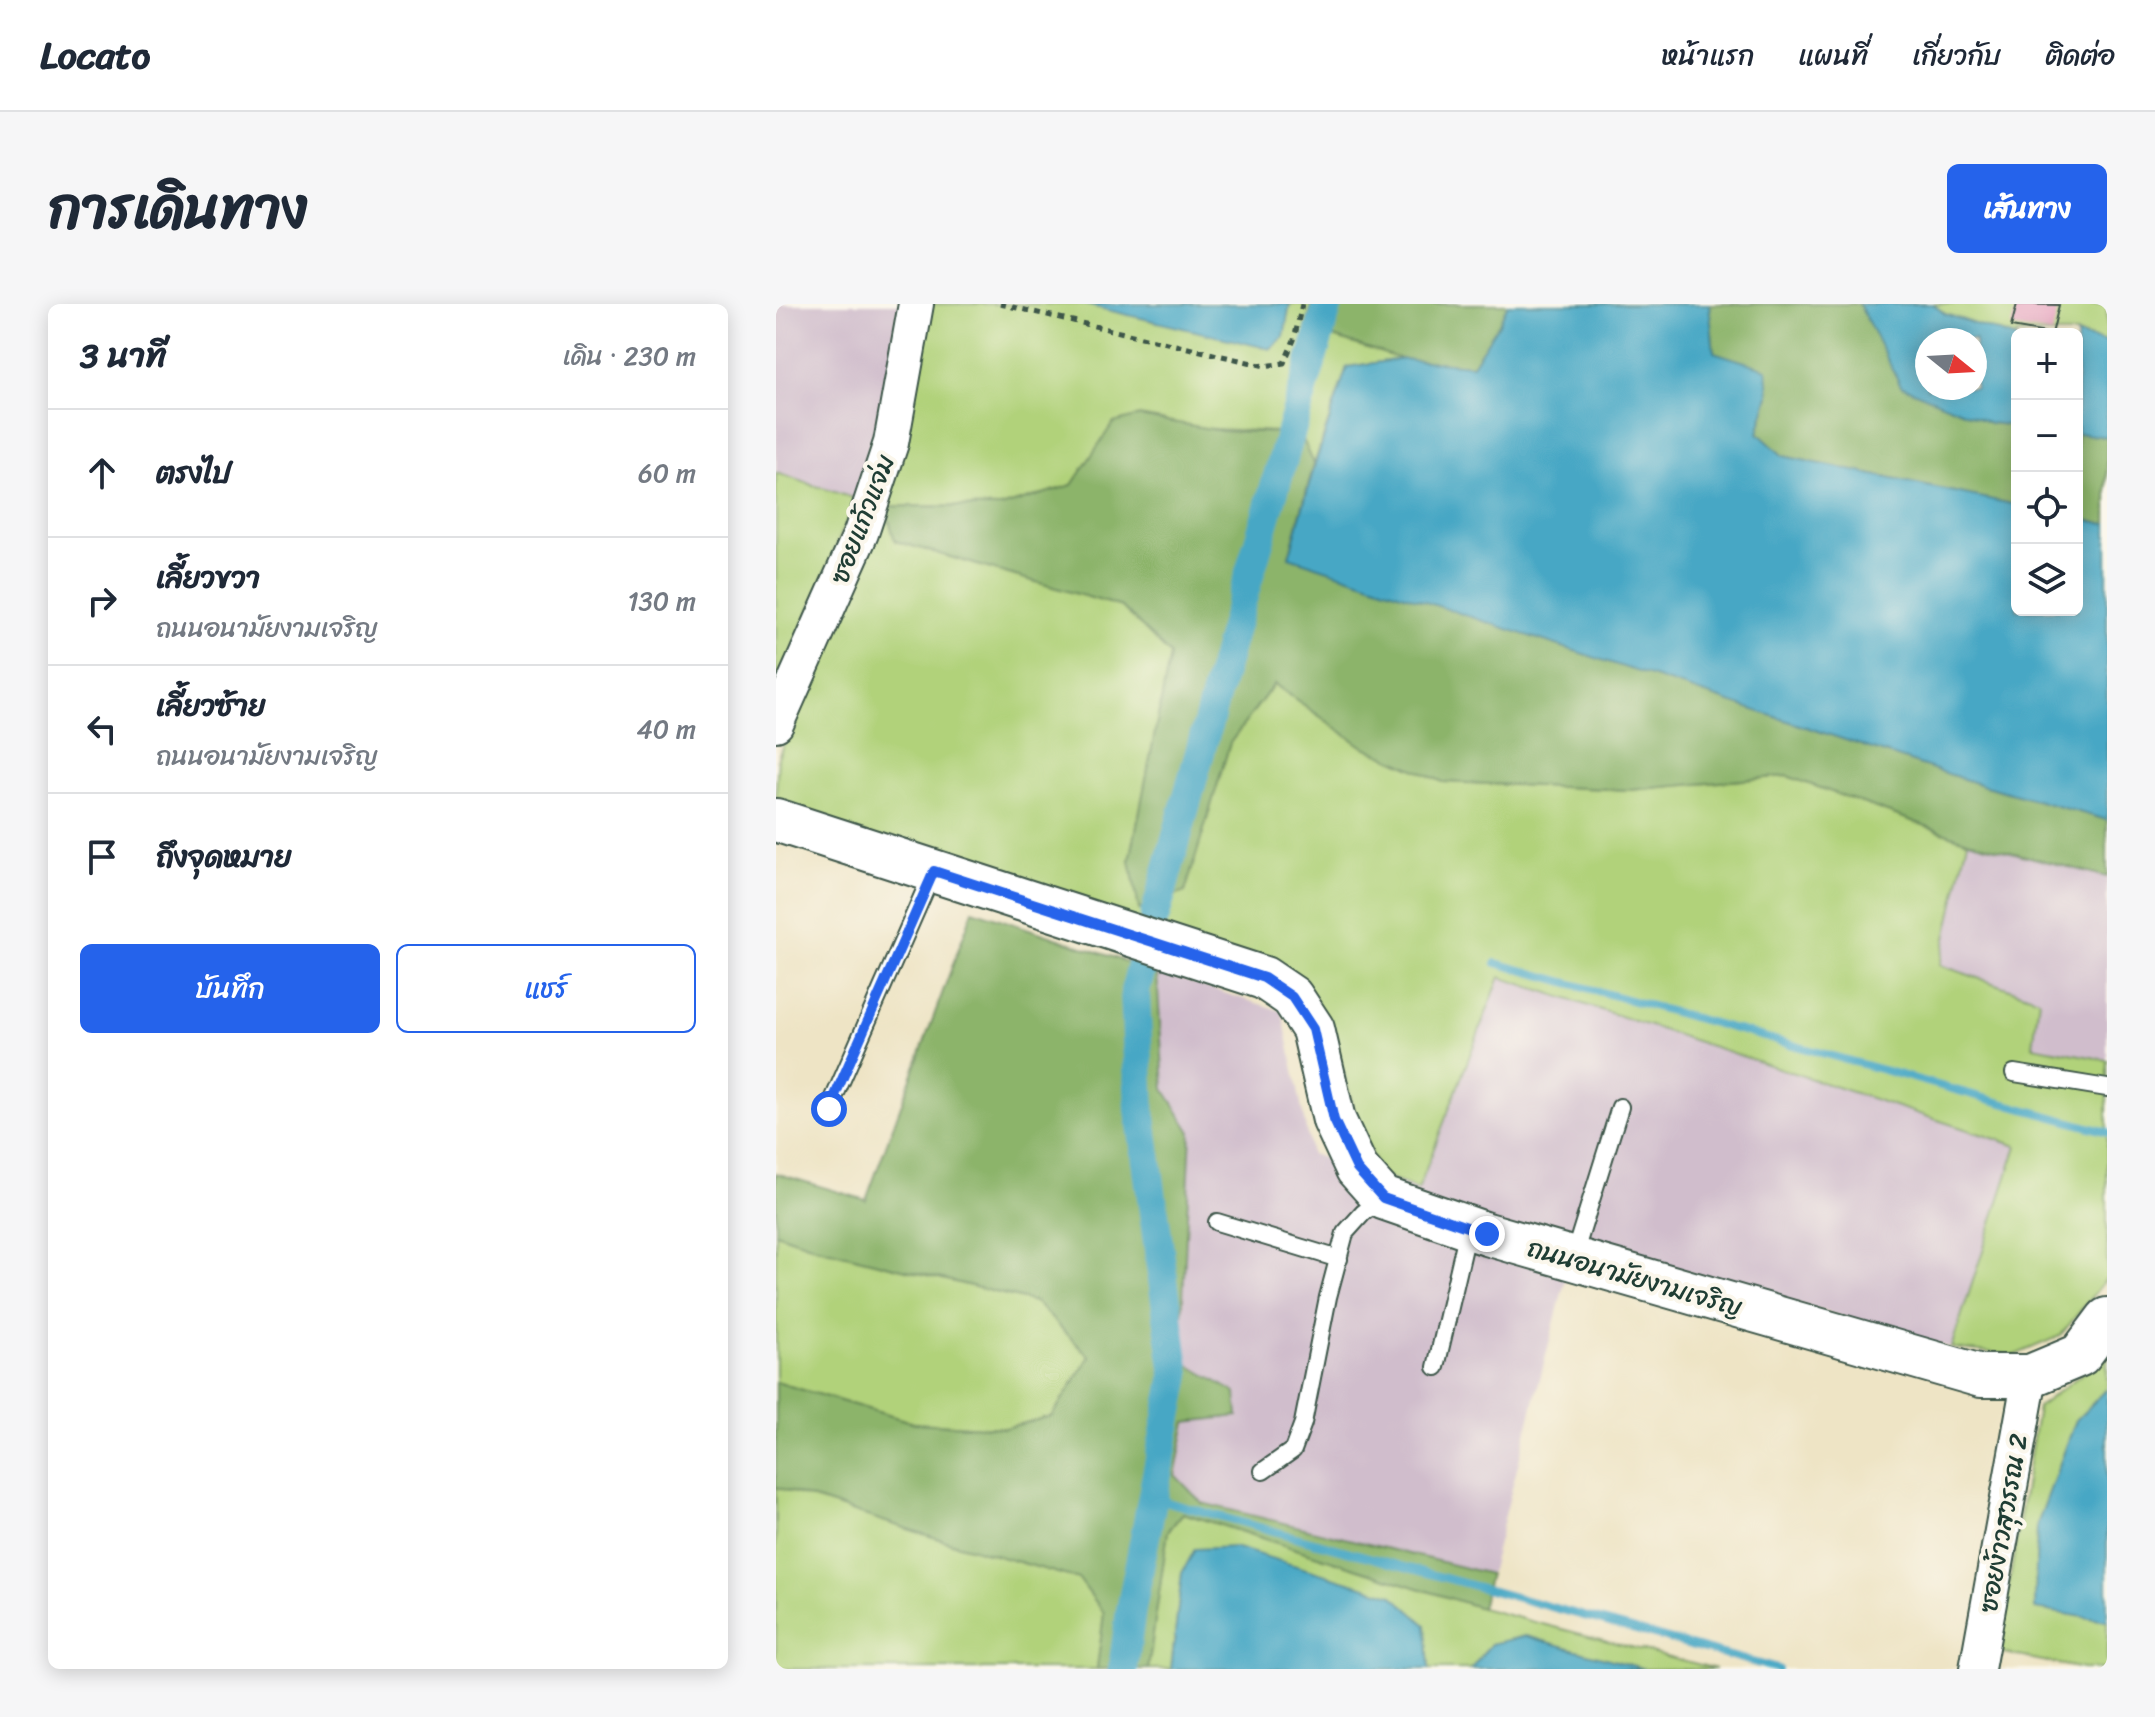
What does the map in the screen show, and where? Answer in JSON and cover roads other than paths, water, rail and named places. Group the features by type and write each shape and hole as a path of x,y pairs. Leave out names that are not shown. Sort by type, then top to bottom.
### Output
{"street":[{"name":"ซอยแก้วแจ่ม","path":"776,724 861,533 891,443 916,304"},
{"name":"ถนนอนามัยงามเจริญ","path":"776,820 1264,978 1292,997 1313,1029 1334,1120 1357,1169 1383,1198 1572,1259 1981,1376 2030,1376 2080,1355 2107,1319"},
{"name":"ซอยง้าวสุวรรณ 2","path":"1977,1669 2030,1376"}],"lane":[{"path":"829,1109 934,871"},
{"path":"2014,1073 2107,1088"},
{"path":"1572,1259 1620,1107"},
{"path":"1263,1471 1293,1450 1303,1423 1328,1297 1345,1233 1363,1213 1383,1198"},
{"path":"1217,1222 1339,1259"},
{"path":"1436,1367 1469,1228"}],"water":[{"path":"1082,304 1290,304 1284,337 1270,349"},
{"path":"1508,304 1709,304 1714,352 1767,369 1769,395 1758,433 1783,456 2011,504 2011,616 2083,616 2083,519 2107,524 2107,820 1982,785 1289,557 1347,367 1401,359 1472,365 1499,324"},
{"path":"1859,304 1933,304 1945,314 1987,328 1915,328 1915,392 1901,386"},
{"path":"1987,328 2011,336 2011,425 1990,423 1935,400 1987,400"},
{"path":"2083,336 2107,342 2107,437 2083,434"},
{"path":"2107,1389 2107,1621 2035,1609 2037,1525 2076,1420"},
{"path":"1234,1547 1392,1595 1426,1625 1429,1669 1171,1669 1182,1573 1195,1549"},
{"path":"1526,1636 1645,1669 1471,1669 1491,1644"}],"waterway":[{"path":"1155,916 1239,610 1328,304"},
{"path":"1496,963 2107,1132"},
{"path":"1123,1669 1131,1610 1176,1375 1140,1110 1135,991 1142,965"},
{"path":"1153,1498 1778,1669"}]}
